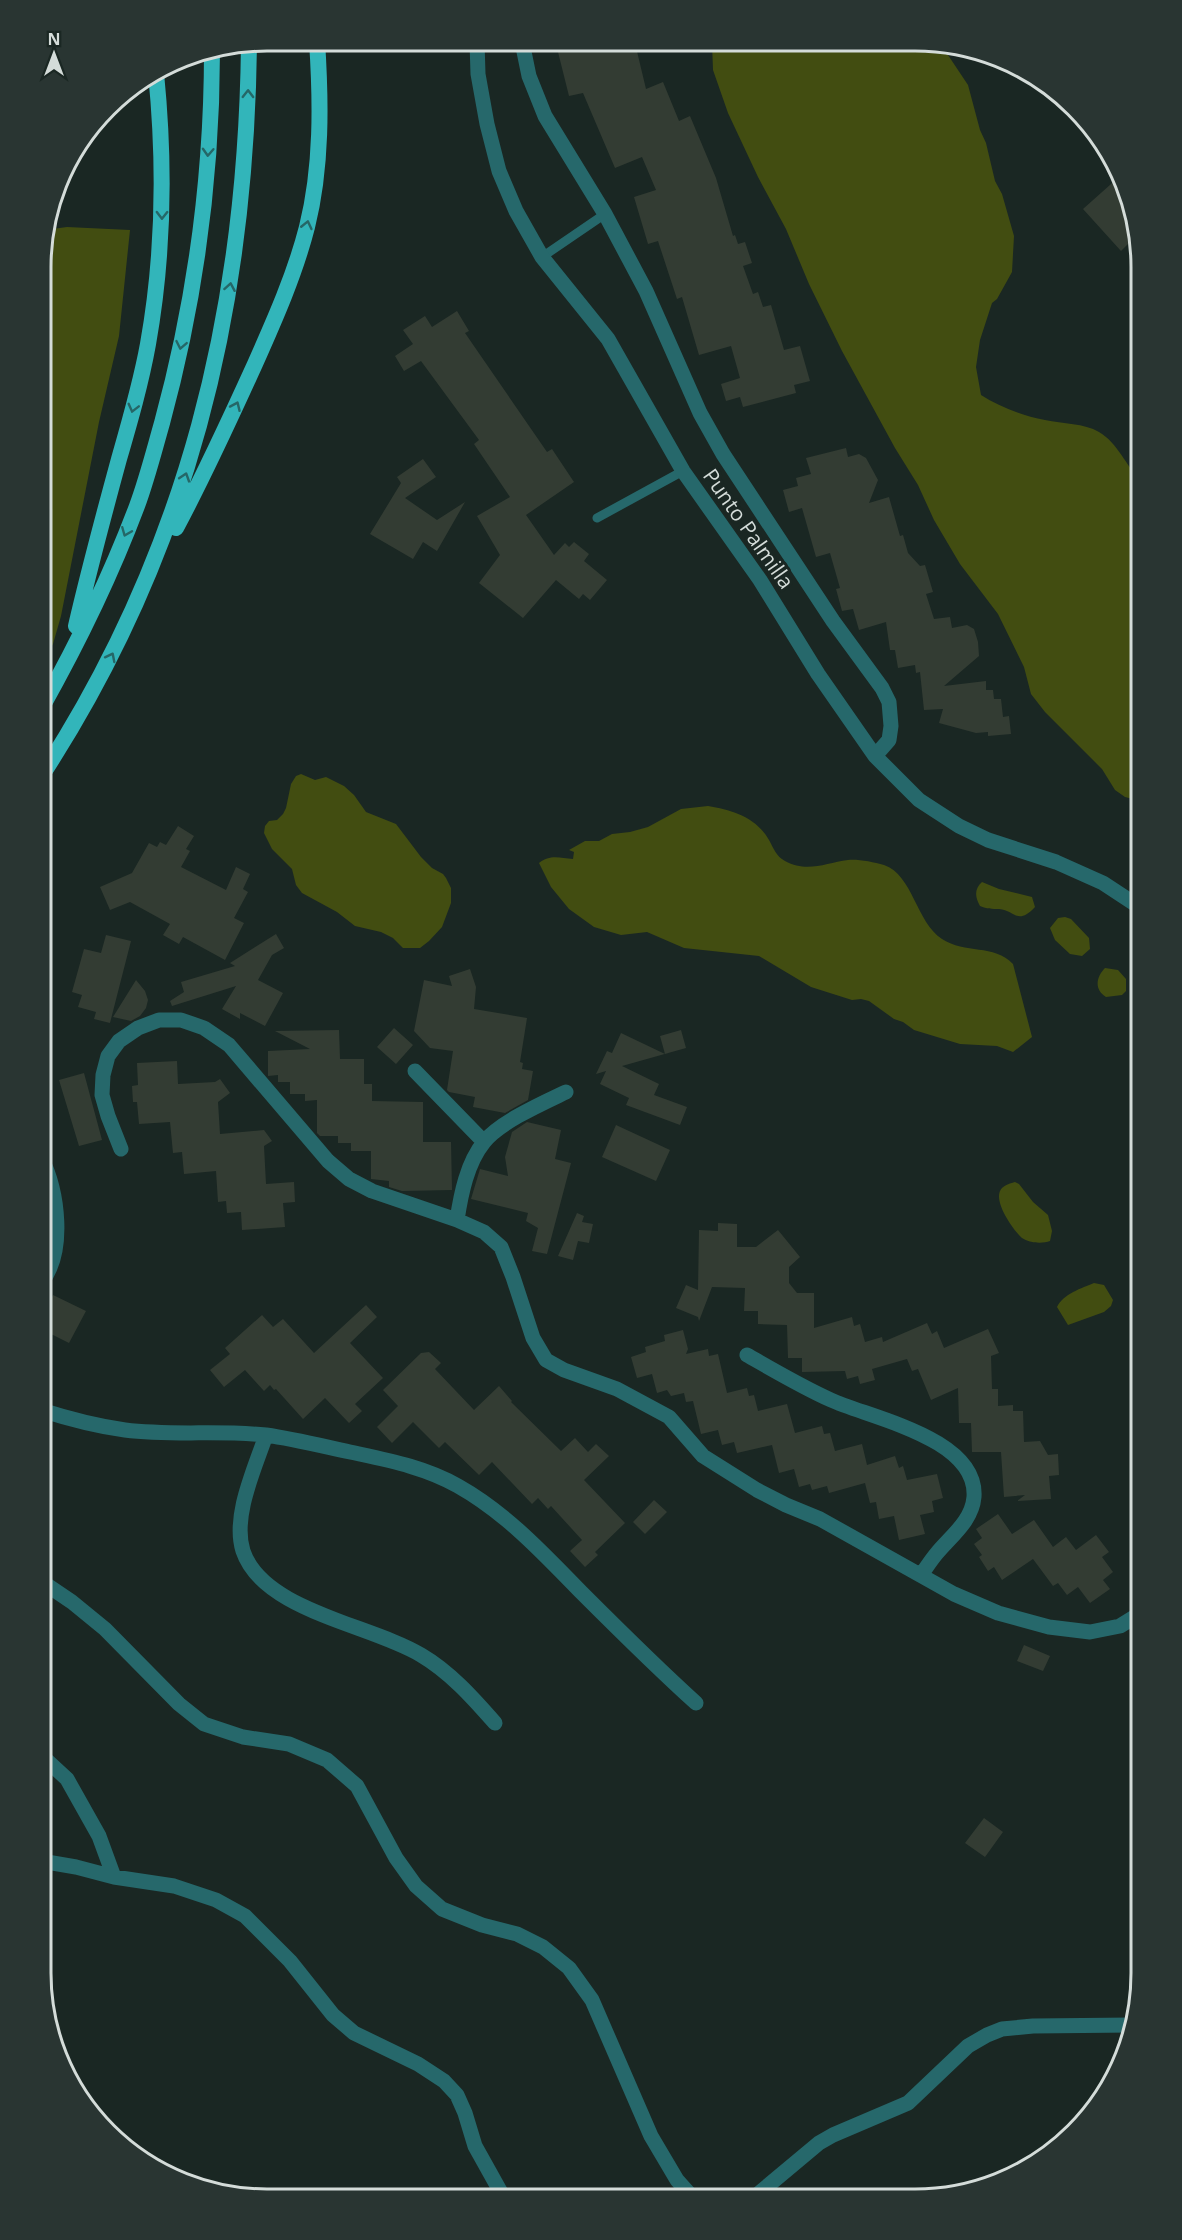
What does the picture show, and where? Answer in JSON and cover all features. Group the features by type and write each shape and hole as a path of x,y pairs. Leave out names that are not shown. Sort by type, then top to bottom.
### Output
{"highway":[{"path":"51,762 84,709 143,590 211,462 271,327 298,256 307,227 317,165 318,51"},
{"path":"143,590 194,450 223,327 241,201 248,104 249,52"},
{"path":"51,691 114,560 138,504 176,374 203,222 209,144 212,58"},
{"path":"69,656 91,562 148,346 155,300 162,216 157,81"}],"street":[{"name":"Punto Palmilla","path":"478,51 480,84 499,171 516,211 542,257 608,339 683,471 760,580 818,674 875,756 919,800 959,826 988,840 1056,862 1131,899"},
{"path":"524,51 529,76 545,116 604,214 646,291 700,413 723,454 833,621 882,688 889,702 891,726 889,740 875,756"},
{"path":"121,1149 102,1095 103,1075 108,1056 119,1041 138,1028 159,1020 182,1020 204,1028 229,1045 328,1161 349,1179 372,1191 457,1220 484,1232 501,1247 533,1338 546,1360 564,1370 617,1389 669,1417 703,1456 726,1472 786,1506 820,1519 954,1594 998,1612 1049,1627 1090,1632 1120,1626 1131,1619"},
{"path":"415,1071 484,1142"},
{"path":"457,1220 461,1194 470,1168 484,1142 531,1108 566,1092"},
{"path":"51,1184 56,1204 57,1242 51,1261"},
{"path":"747,1355 784,1378 834,1402 894,1423 942,1446 966,1470 972,1483 974,1497 969,1514 921,1575"},
{"path":"51,1413 79,1422 126,1430 266,1435 409,1465 457,1485 496,1511 524,1534 696,1703"},
{"path":"266,1435 243,1503 241,1531 243,1550 254,1570 274,1590 301,1606 420,1654 445,1671 495,1723"},
{"path":"51,1588 105,1629 179,1704 204,1724 243,1737 289,1744 327,1760 357,1786 396,1858 416,1886 442,1909 482,1925 517,1934 543,1947 569,1968 592,2000 651,2136 677,2180 685,2189"},
{"path":"51,1764 67,1779 99,1836 114,1877"},
{"path":"51,1863 114,1877 174,1886 216,1900 245,1916 290,1961 333,2015 354,2033 418,2064 444,2081 457,2095 475,2146 499,2189"},
{"path":"764,2189 819,2143 908,2103 968,2046 987,2035 1002,2030 1033,2026 1125,2025"}],"lane":[{"path":"542,257 604,214"},
{"path":"597,518 683,471"}],"green space":[{"path":"712,51 929,51 947,54 968,85 995,181 1002,194 1014,236 1012,272 997,299 992,303 980,340 976,367 981,395 1020,413 1093,429 1117,448 1131,468 1131,798 1115,790 1102,769 1045,712 1031,694 1024,667 998,614 960,564 842,351 809,284 786,229 728,113 713,70"},
{"path":"67,227 130,230 119,336 99,422 61,616 51,648 51,253 54,229"},
{"path":"301,774 315,780 326,777 344,786 354,795 366,812 396,824 421,857 446,878 451,888 451,903 442,927 420,948 403,948 393,938 381,932 355,926 337,912 302,893 296,885 292,869 272,849 264,833 269,821 277,820 283,814 291,784 296,776"},
{"path":"708,806 734,812 750,820 764,832 779,857 793,865 809,867 856,860 884,865 894,870 902,878 926,922 942,939 951,944 997,954 1013,964 1032,1037 1013,1052 997,1046 960,1044 914,1030 869,1001 852,1000 811,987 759,956 684,948 647,932 621,935 594,927 569,909 551,887 539,863 559,857 573,859 574,852 569,850 585,841 599,841 612,834 648,827 681,809"},
{"path":"982,882 999,889 1032,897 1035,907 1029,913 1020,916 1004,910 980,906 976,893"},
{"path":"1058,918 1071,919 1089,938 1090,949 1082,956 1070,954 1055,940 1050,928"},
{"path":"1105,968 1118,970 1126,979 1126,991 1122,995 1106,997 1100,991 1098,979"},
{"path":"1015,1182 1048,1215 1052,1231 1050,1241 1025,1240 1009,1222 1001,1207 999,1193 1003,1187"},
{"path":"1094,1283 1104,1285 1113,1300 1111,1306 1104,1312 1068,1325 1057,1307 1060,1302 1073,1292"}],"building":[{"path":"558,51 637,51 646,89 663,82 679,121 690,116 716,178 733,236 735,235 738,244 745,242 752,263 743,266 753,294 758,292 763,307 771,305 784,350 800,346 810,381 794,385 796,393 743,407 740,397 726,401 721,384 740,378 731,346 699,355 682,297 677,299 658,241 648,244 634,197 656,190 642,157 615,168 583,93 569,96"},
{"path":"1114,181 1124,211 1130,242 1121,251 1083,209"},
{"path":"457,311 469,331 465,333 547,452 552,449 574,482 526,515 554,555 565,543 569,547 574,542 589,554 584,561 607,580 590,600 583,594 579,599 556,580 523,618 479,583 500,555 477,516 510,497 474,444 479,440 421,361 404,371 395,356 413,344 403,330 425,316 432,327"},
{"path":"846,448 848,457 859,454 866,458 878,480 869,503 889,497 900,536 903,535 908,553 920,566 925,565 933,592 926,594 934,619 950,617 952,628 967,625 974,629 979,656 944,686 986,681 986,690 993,690 994,699 1001,699 1003,717 1009,716 1011,734 988,736 988,732 976,733 939,723 943,709 924,710 920,672 916,673 915,665 898,668 895,650 890,650 886,622 859,630 853,609 842,611 836,589 840,588 830,553 816,557 802,508 789,512 783,490 798,486 796,478 811,474 806,458"},
{"path":"423,459 436,477 405,498 437,520 465,502 437,551 423,542 413,559 370,534 401,483 397,477"},
{"path":"178,826 194,836 186,849 190,851 181,867 226,890 236,867 250,874 243,889 248,892 234,918 244,923 225,960 183,937 179,944 163,935 170,924 130,902 110,910 100,887 132,873 149,843 157,847 160,842 166,845"},
{"path":"276,934 284,948 272,955 258,980 283,993 265,1026 240,1013 240,1019 222,1009 236,986 172,1006 170,1001 184,992 181,982 235,966 230,963"},
{"path":"106,935 131,941 110,1023 94,1019 96,1012 78,1007 82,995 72,992 84,949 101,953"},
{"path":"470,969 476,987 474,1009 527,1018 520,1062 523,1063 522,1069 533,1071 528,1100 505,1113 473,1107 475,1097 449,1092 447,1090 453,1051 430,1048 414,1031 424,980 452,986 449,976"},
{"path":"136,980 145,991 148,1000 146,1008 140,1016 131,1021 113,1017"},
{"path":"394,1028 413,1045 396,1064 377,1047"},
{"path":"339,1030 340,1059 364,1059 364,1084 372,1084 372,1101 423,1102 423,1142 451,1142 452,1190 402,1191 389,1187 389,1181 371,1179 371,1151 351,1151 351,1143 338,1143 338,1136 320,1136 317,1133 317,1100 305,1101 305,1094 290,1094 290,1082 278,1082 278,1075 268,1076 268,1051 310,1049 275,1031"},
{"path":"681,1030 686,1048 665,1054 660,1036"},
{"path":"621,1033 665,1054 622,1066 659,1084 654,1095 687,1107 680,1125 626,1105 629,1098 600,1084 606,1071 596,1074 607,1051 612,1053"},
{"path":"177,1061 178,1084 215,1082 220,1079 230,1093 218,1102 220,1134 264,1130 272,1141 264,1146 266,1184 294,1182 295,1202 283,1203 285,1227 242,1230 241,1212 227,1213 226,1201 218,1202 216,1171 184,1174 182,1152 173,1153 170,1122 139,1124 137,1102 133,1102 132,1086 138,1085 137,1063"},
{"path":"84,1073 102,1140 79,1146 59,1080"},
{"path":"527,1122 561,1130 555,1159 571,1163 547,1254 532,1251 538,1228 526,1221 528,1213 471,1199 480,1169 508,1176 505,1157 512,1132"},
{"path":"616,1125 670,1150 656,1181 602,1157"},
{"path":"577,1213 584,1216 582,1222 593,1224 589,1243 578,1241 573,1260 558,1256"},
{"path":"718,1223 737,1224 737,1247 756,1247 778,1230 800,1257 789,1267 789,1283 797,1293 814,1293 814,1328 852,1317 854,1326 860,1324 865,1342 882,1337 883,1342 927,1323 932,1334 937,1331 944,1348 988,1329 999,1353 991,1356 992,1389 998,1389 998,1406 1013,1405 1013,1411 1023,1411 1024,1442 1040,1441 1048,1455 1058,1454 1059,1475 1049,1476 1051,1499 1017,1501 1025,1495 1004,1497 1001,1452 972,1452 971,1423 959,1423 958,1388 931,1400 918,1369 912,1371 907,1359 872,1369 875,1380 860,1384 858,1376 847,1379 845,1371 802,1372 802,1358 788,1358 787,1325 758,1324 758,1311 744,1311 745,1288 712,1287 699,1321 698,1317 676,1308 686,1285 698,1290 699,1230 718,1231"},
{"path":"53,1295 86,1311 69,1343 51,1334"},
{"path":"366,1305 377,1317 350,1343 383,1378 355,1404 362,1411 349,1423 325,1398 303,1419 276,1389 274,1390 270,1385 264,1391 245,1370 224,1387 210,1370 230,1354 225,1348 262,1315 273,1327 283,1319 314,1353"},
{"path":"683,1330 688,1349 686,1354 708,1349 709,1356 718,1354 727,1393 747,1388 749,1396 754,1395 758,1411 787,1404 795,1433 822,1426 824,1434 830,1433 835,1451 862,1444 867,1465 895,1456 899,1468 903,1466 907,1480 937,1474 943,1498 932,1501 934,1512 920,1515 925,1534 899,1540 894,1516 879,1519 876,1502 870,1503 865,1483 829,1493 827,1486 812,1490 810,1484 799,1487 794,1469 779,1473 772,1445 737,1453 734,1442 722,1445 718,1430 701,1434 693,1401 686,1402 684,1393 671,1396 667,1390 657,1393 652,1374 637,1378 631,1357 646,1352 645,1347 665,1341 664,1335"},
{"path":"429,1352 441,1363 435,1369 474,1410 499,1386 511,1402 561,1451 575,1438 588,1452 596,1444 609,1456 584,1480 625,1523 595,1552 598,1555 585,1567 570,1551 582,1540 551,1506 548,1509 538,1498 532,1504 492,1462 479,1475 445,1442 439,1448 413,1422 392,1443 377,1427 398,1406 383,1390 421,1353"},
{"path":"654,1500 667,1512 645,1534 633,1522"},
{"path":"998,1514 1012,1534 1034,1520 1053,1547 1066,1537 1076,1550 1096,1535 1109,1552 1102,1557 1113,1572 1103,1580 1110,1589 1090,1603 1078,1587 1067,1595 1058,1583 1053,1586 1033,1559 1002,1580 994,1567 988,1571 979,1557 982,1555 974,1544 982,1538 976,1529"},
{"path":"1024,1645 1050,1656 1043,1671 1017,1661"},
{"path":"984,1818 1003,1832 985,1857 965,1843"}]}
